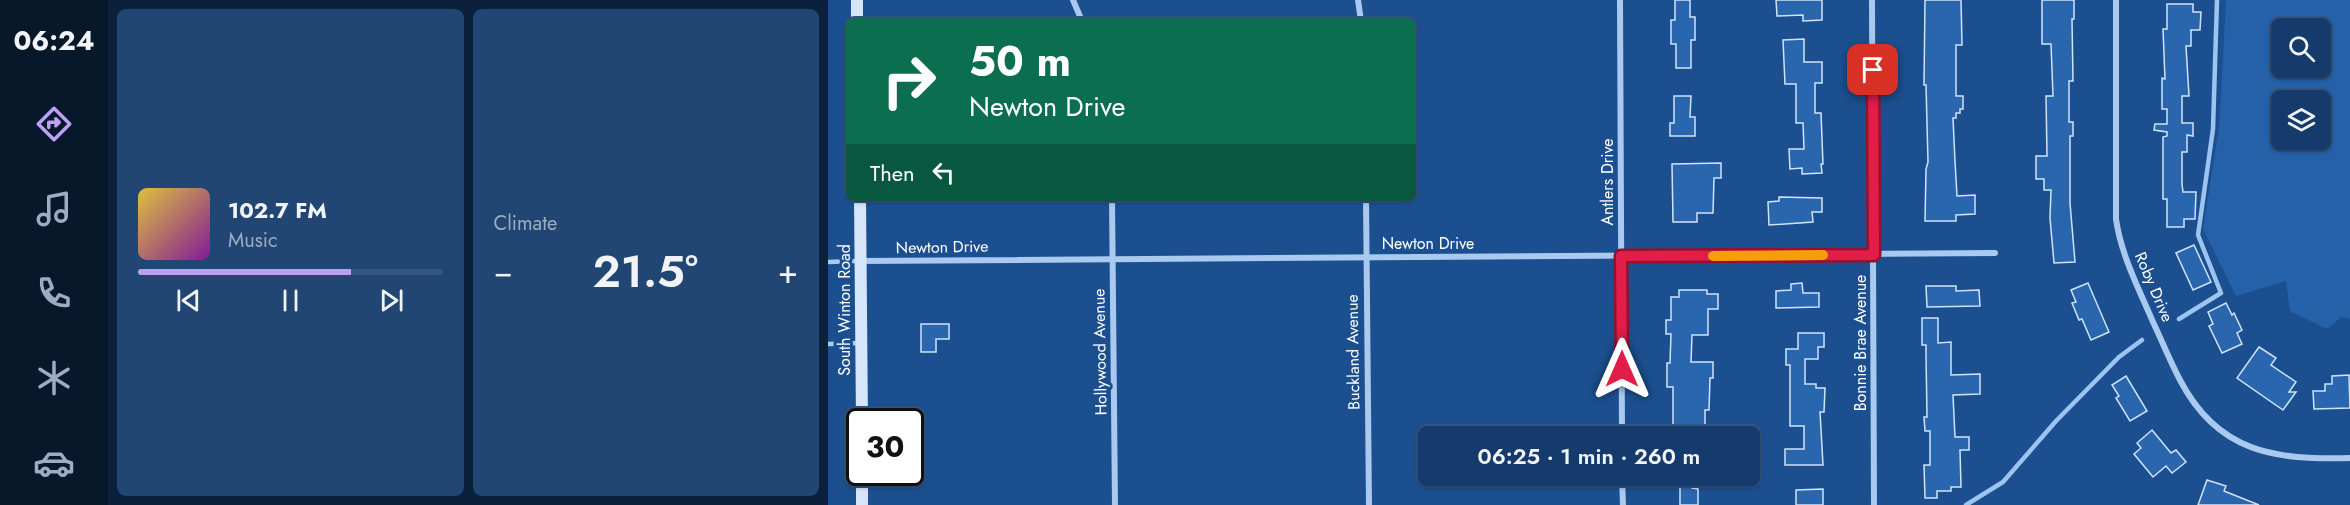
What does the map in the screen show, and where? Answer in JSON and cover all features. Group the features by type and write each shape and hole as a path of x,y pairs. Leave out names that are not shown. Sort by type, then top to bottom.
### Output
{"main road":[{"path":"857,0 858,18"},
{"name":"South Winton Road","path":"860,201 862,408"},
{"path":"862,486 862,505"}],"street":[{"path":"1073,0 1081,18"},
{"path":"1358,0 1361,18"},
{"name":"Antlers Drive","path":"1620,0 1622,426"},
{"name":"Bonnie Brae Avenue","path":"1872,0 1874,505"},
{"name":"Roby Drive","path":"2116,0 2116,219 2118,231 2136,282 2180,380 2201,412 2217,427 2248,447 2283,456 2350,458"},
{"name":"Hollywood Avenue","path":"1112,201 1115,505"},
{"name":"Buckland Avenue","path":"1366,201 1369,505"},
{"name":"Newton Drive","path":"860,261 1995,253"},
{"path":"1622,486 1623,505"}],"lane":[{"path":"828,262 860,261"},
{"path":"828,344 861,343"}],"shaded area":[{"path":"2226,0 2350,0 2350,319 2341,317 2327,329 2290,311 2286,281 2236,296 2203,229 2219,128"}],"building":[{"path":"1675,0 1690,0 1690,17 1695,17 1695,40 1691,40 1691,68 1676,68 1676,44 1671,44 1671,20 1675,20"},
{"path":"1776,0 1822,0 1822,20 1803,21 1803,15 1777,16"},
{"path":"1925,0 1961,0 1962,45 1956,45 1956,96 1963,96 1963,109 1960,109 1960,113 1956,113 1956,118 1953,118 1957,196 1975,195 1975,214 1956,215 1956,221 1925,221 1928,162 1926,85 1924,85"},
{"path":"2042,0 2074,0 2073,81 2069,81 2069,122 2073,122 2073,136 2070,136 2070,203 2075,262 2054,263 2050,218 2051,190 2044,190 2044,179 2036,179 2036,156 2047,156 2046,96 2053,96 2051,44 2042,44"},
{"path":"2167,4 2193,4 2193,12 2201,12 2200,30 2191,30 2191,46 2186,46 2189,96 2182,96 2182,123 2193,123 2193,136 2187,135 2187,152 2182,152 2183,192 2196,192 2195,219 2184,219 2184,227 2167,227 2167,199 2163,199 2163,137 2167,136 2167,132 2154,130 2155,124 2167,124 2167,109 2162,109 2162,78 2165,79 2163,29 2167,29"},
{"path":"1804,39 1804,62 1822,62 1822,83 1815,83 1815,113 1821,113 1822,173 1802,174 1802,168 1790,169 1789,149 1804,149 1803,123 1796,123 1796,84 1785,84 1783,40"},
{"path":"1674,96 1691,96 1690,117 1695,117 1695,136 1670,136 1670,123 1674,123"},
{"path":"1721,163 1721,178 1714,178 1713,213 1697,213 1697,222 1673,222 1672,164"},
{"path":"1779,197 1822,198 1822,212 1812,212 1813,222 1769,225 1768,202 1779,201"},
{"path":"2194,245 2211,282 2193,290 2176,253"},
{"path":"1802,283 1803,293 1819,293 1819,307 1776,308 1776,291 1791,290 1791,284"},
{"path":"2088,283 2109,332 2091,340 2072,303 2076,302 2071,290"},
{"path":"1926,286 1956,286 1956,291 1979,290 1980,306 1927,307"},
{"path":"1679,290 1707,290 1707,294 1718,294 1718,309 1708,309 1708,335 1692,335 1691,362 1713,362 1709,410 1705,410 1705,426 1673,426 1673,387 1667,387 1667,363 1670,363 1671,334 1666,334 1666,320 1671,320 1671,297 1679,297"},
{"path":"2226,303 2242,330 2237,333 2242,344 2222,353 2209,326 2213,324 2208,312"},
{"path":"1922,318 1938,318 1938,343 1951,342 1951,375 1980,374 1980,394 1953,395 1955,437 1969,437 1969,450 1960,450 1961,487 1951,487 1951,491 1937,491 1937,498 1925,498 1924,465 1930,465 1930,431 1925,431 1924,417 1927,417 1926,345 1922,345"},
{"path":"921,324 949,324 949,339 936,339 936,352 921,352"},
{"path":"1798,333 1824,333 1824,347 1818,347 1818,359 1805,359 1805,384 1816,384 1816,388 1825,388 1824,412 1820,412 1823,465 1785,465 1785,449 1804,449 1804,426 1790,426 1790,365 1786,365 1786,349 1798,349"},
{"path":"2259,347 2276,358 2271,365 2296,382 2289,392 2296,392 2283,410 2237,378"},
{"path":"2349,375 2350,408 2314,409 2313,391 2325,391 2325,384 2332,384 2332,376"},
{"path":"2126,376 2147,411 2130,421 2116,398 2119,396 2112,385"},
{"path":"2152,430 2171,453 2176,450 2186,462 2172,473 2166,466 2153,477 2134,454 2141,448 2137,443"},
{"path":"2207,480 2226,486 2224,491 2259,505 2198,505"},
{"path":"1680,486 1692,486 1698,489 1698,505 1680,505"},
{"path":"1823,489 1823,505 1796,505 1796,490"}],"waterway":[{"path":"2179,319 2221,293 2198,235 2213,129 2217,0"},
{"path":"1966,505 2003,482 2056,421 2119,357 2142,340"}],"slow traffic":[{"path":"1713,256 1823,255"}],"route":[{"path":"1622,369 1621,256 1874,255 1873,70"}]}
